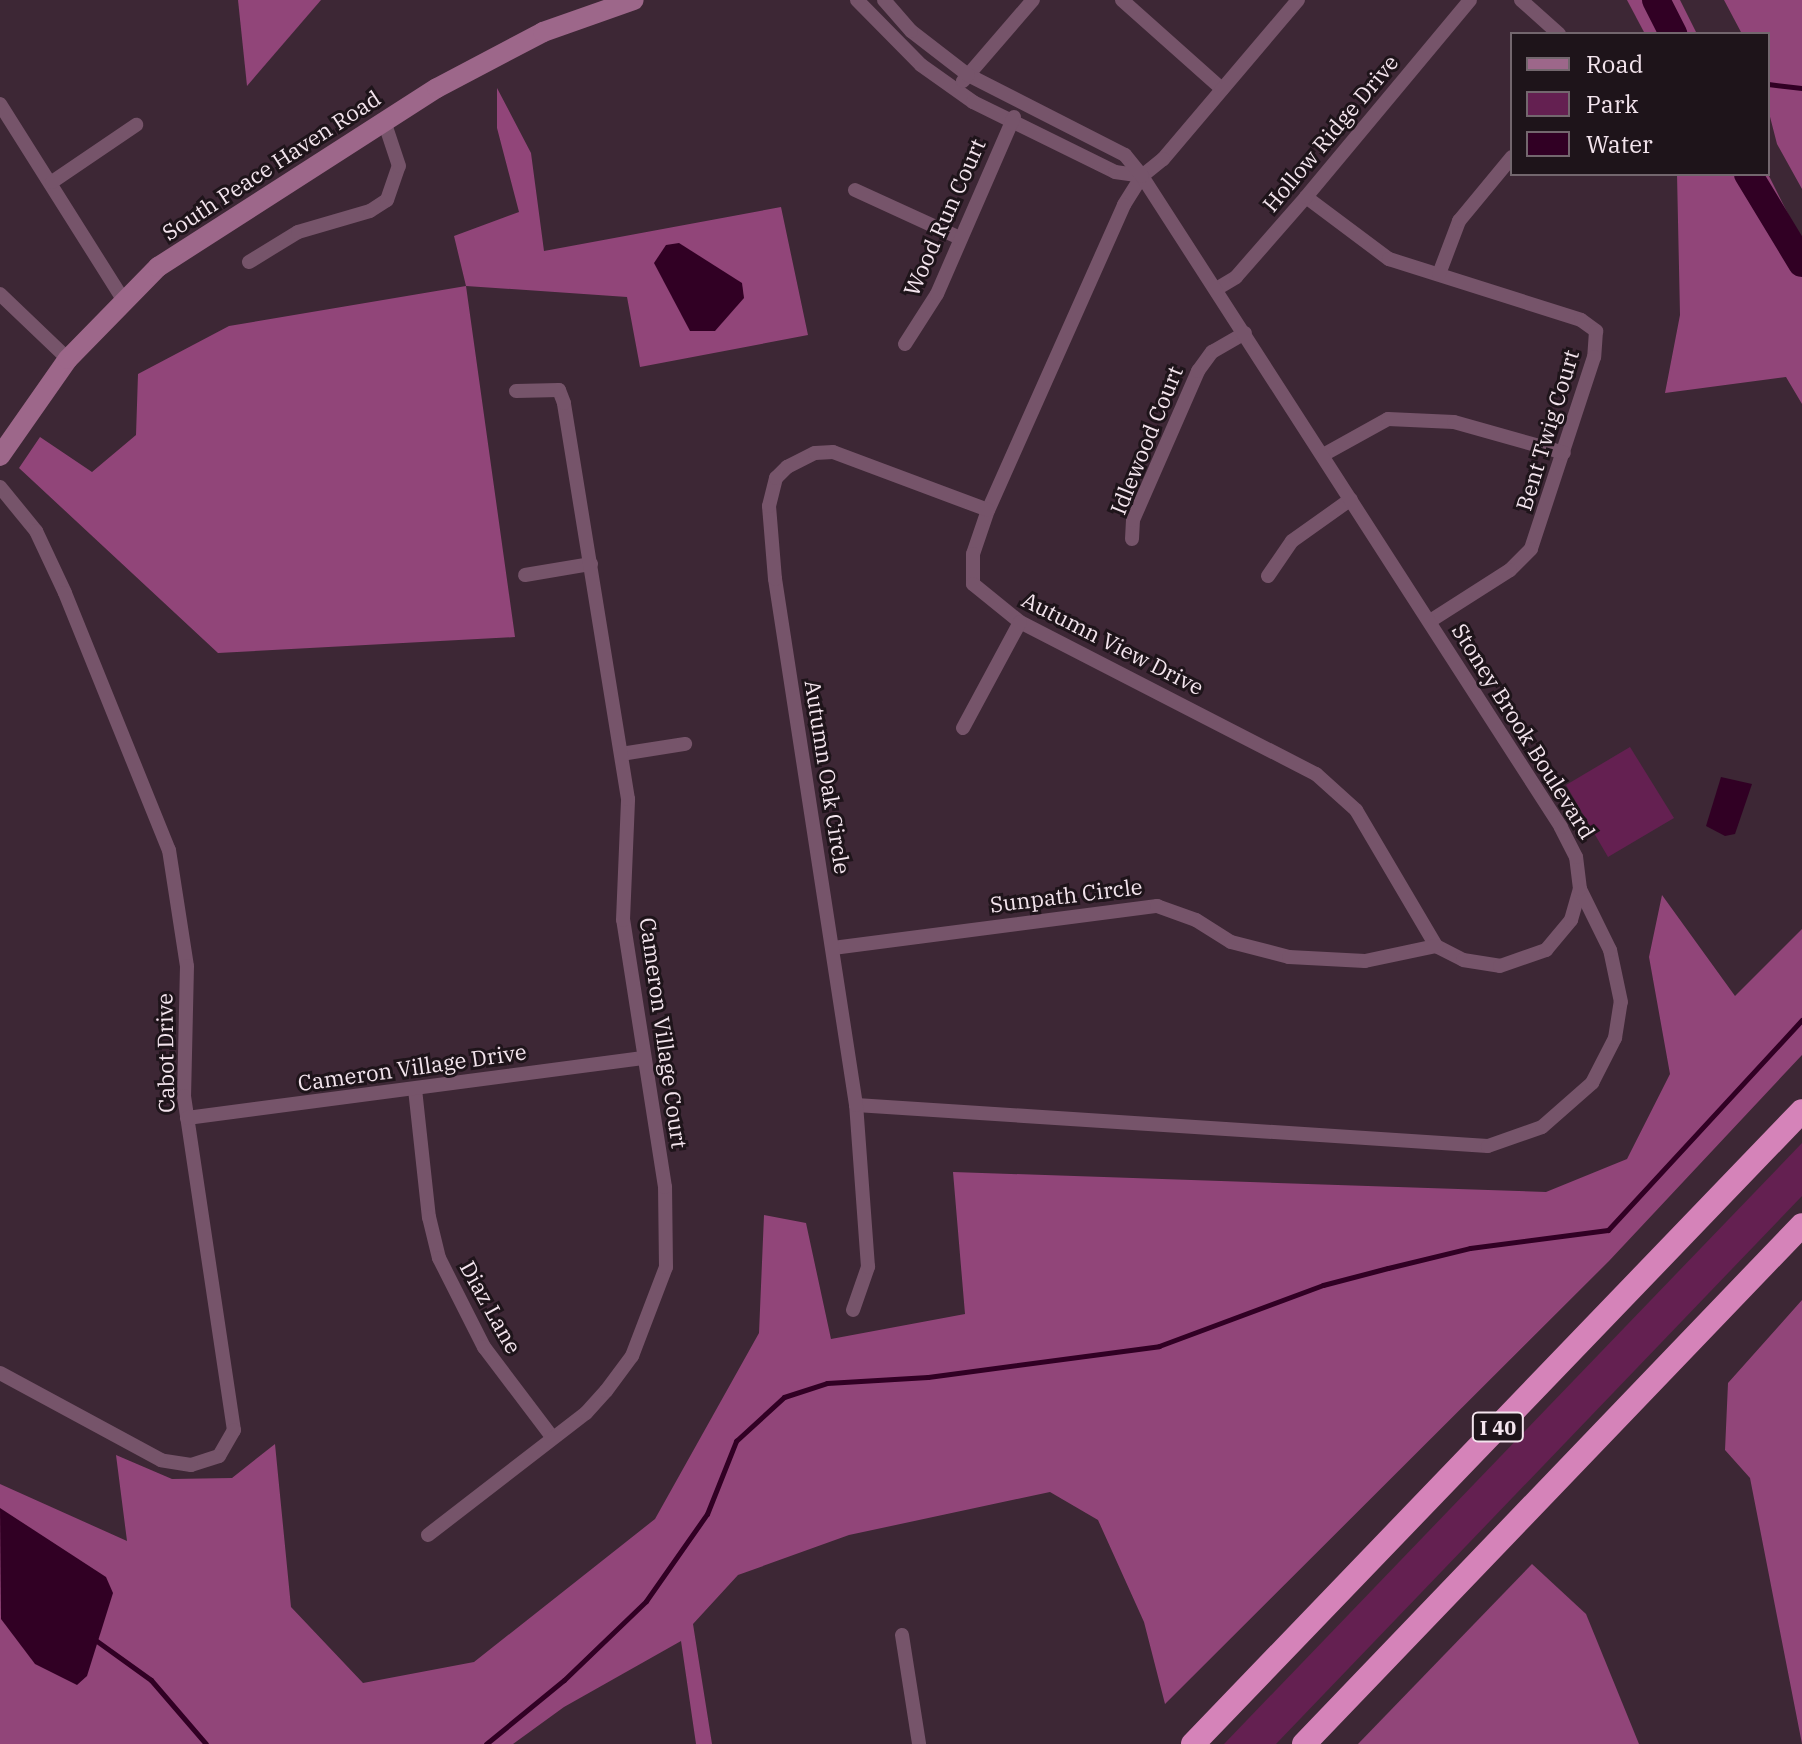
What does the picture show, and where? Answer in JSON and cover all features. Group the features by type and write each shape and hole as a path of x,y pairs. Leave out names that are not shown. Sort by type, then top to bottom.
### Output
{"highway":[{"name":"I 40","path":"1193,1744 1802,1111"},
{"path":"1304,1744 1802,1225"}],"main road":[{"name":"South Peace Haven Road","path":"0,456 68,359 122,298 158,267 384,121 543,32 634,0"}],"street":[{"path":"857,0 921,65 955,91 1115,172 1142,176"},
{"name":"Stoney Brook Boulevard","path":"856,1105 1439,1147 1513,1141 1563,1112 1592,1083 1615,1038 1618,982 1610,950 1580,889 1576,857 1561,827 1218,288 1142,176 1125,155 1019,106 968,75 911,31 884,0"},
{"path":"955,91 1033,0"},
{"path":"1122,0 1222,89"},
{"name":"Autumn View Drive","path":"1298,0 1163,159 1142,176 1124,205 988,510 973,554 973,584 1020,622 1316,774 1356,810 1436,946"},
{"name":"Hollow Ridge Drive","path":"1218,288 1236,277 1306,197 1470,0"},
{"path":"1521,0 1557,32"},
{"path":"0,104 52,182 122,298"},
{"name":"Wood Run Court","path":"905,344 937,294 1019,106"},
{"path":"249,262 298,232 370,211 387,200 399,166 384,121"},
{"path":"52,182 136,125"},
{"path":"1439,274 1459,221 1510,159"},
{"path":"855,190 960,238"},
{"name":"Bent Twig Court","path":"1306,197 1362,243 1389,259 1581,320 1596,331 1594,357 1531,549 1510,570 1430,621"},
{"path":"0,294 68,359"},
{"name":"Idlewood Court","path":"1132,539 1133,520 1198,371 1212,352 1245,333"},
{"name":"Cameron Village Court","path":"428,1535 586,1413 632,1356 666,1267 665,1187 641,1058 623,920 629,840 621,754 591,564 559,390 516,391"},
{"path":"1323,455 1388,419 1454,422 1564,453"},
{"name":"Autumn Oak Circle","path":"853,1310 868,1267 856,1105 769,529 776,478 800,459 833,452 880,466 988,510"},
{"name":"Cabot Drive","path":"0,487 36,531 169,850 187,966 187,1118 234,1430 219,1456 191,1465 161,1460 0,1373"},
{"path":"1268,576 1292,541 1351,499"},
{"path":"525,575 591,564"},
{"path":"963,728 1020,622"},
{"path":"621,754 685,744"},
{"path":"1436,946 1483,965 1531,958 1565,931 1580,889"},
{"name":"Sunpath Circle","path":"833,948 1157,906 1196,920 1231,942 1289,957 1365,961 1436,946"},
{"name":"Cameron Village Drive","path":"187,1118 641,1058"},
{"name":"Diaz Lane","path":"415,1089 429,1217 439,1258 484,1347 552,1437"},
{"path":"902,1635 919,1744"}],"green space":[{"path":"1630,747 1674,818 1608,857 1566,785"},
{"path":"1802,1143 1802,1196 1276,1744 1224,1744"}],"shaded area":[{"path":"238,0 321,0 247,86"},
{"path":"1627,0 1680,0 1696,32 1644,32"},
{"path":"1724,0 1802,0 1802,189 1777,144 1770,117 1770,32 1741,32"},
{"path":"497,88 531,153 544,251 781,207 808,335 640,367 627,297 466,286 454,236 519,212 497,128"},
{"path":"1677,176 1769,176 1802,242 1802,404 1786,377 1665,393 1680,315"},
{"path":"466,286 515,637 218,653 19,468 40,437 92,472 136,435 138,374 229,326"},
{"path":"1662,895 1735,996 1802,929 1802,1055 1609,1261 1165,1704 1144,1622 1098,1520 1050,1492 849,1535 738,1575 693,1624 712,1744 696,1744 681,1641 564,1707 513,1744 0,1744 0,1484 127,1541 116,1455 172,1479 232,1478 275,1444 291,1607 363,1683 474,1662 655,1519 759,1333 764,1215 806,1223 831,1339 965,1314 953,1172 1546,1192 1627,1159 1670,1074 1649,957"},
{"path":"1802,1300 1802,1744 1750,1478 1725,1450 1728,1383"},
{"path":"1532,1564 1586,1614 1639,1744 1358,1744"}],"water":[{"path":"679,243 742,283 744,298 715,331 690,331 654,263 666,245"},
{"path":"1721,777 1752,784 1735,834 1725,836 1706,826"},
{"path":"0,1508 106,1577 113,1593 87,1676 77,1685 35,1664 1,1619"}],"waterway":[{"path":"1656,0 1672,32"},
{"path":"1770,84 1802,88"},
{"path":"1749,176 1802,263"},
{"path":"486,1744 564,1680 646,1601 707,1514 736,1441 784,1397 827,1383 928,1377 1159,1346 1323,1285 1388,1268 1470,1248 1608,1230 1802,1020"},
{"path":"94,1639 151,1680 206,1744"}]}
